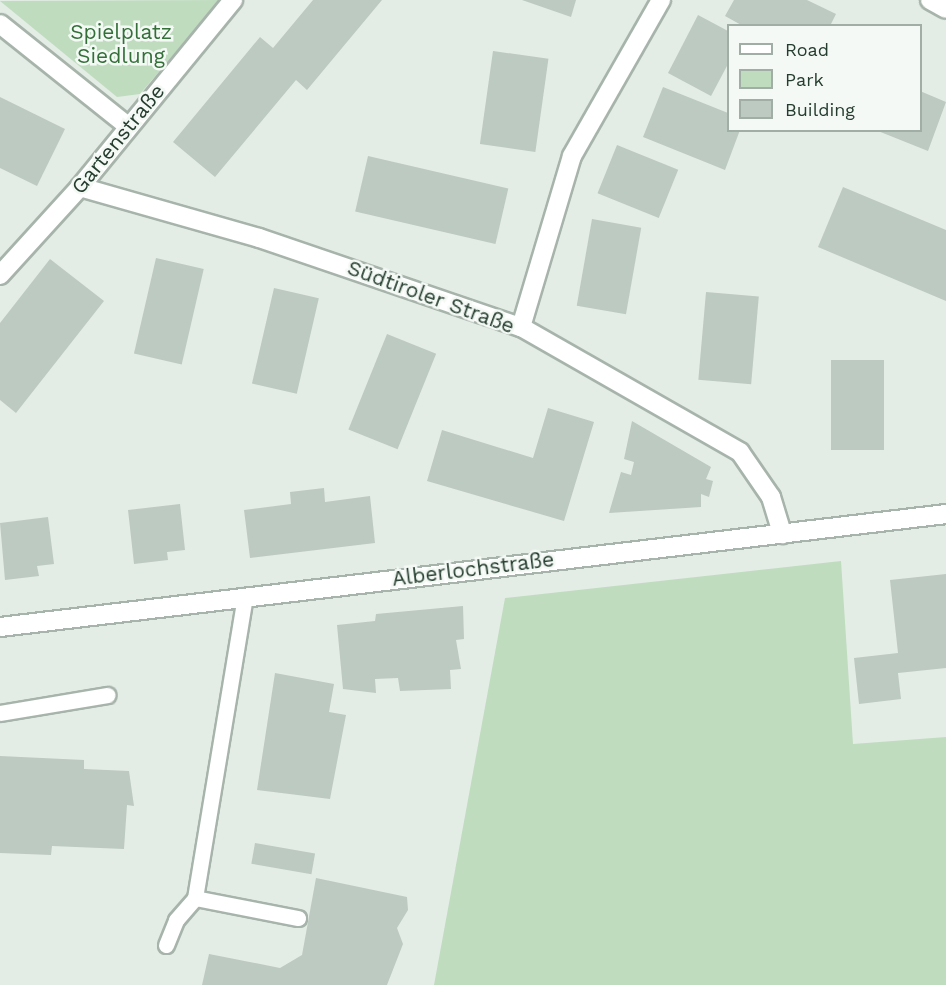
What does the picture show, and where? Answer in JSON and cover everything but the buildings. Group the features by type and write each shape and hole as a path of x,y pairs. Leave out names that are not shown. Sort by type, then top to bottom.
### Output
{"street":[{"name":"Gartenstraße","path":"0,275 80,187 233,0"},
{"path":"521,327 572,156 661,0"},
{"path":"930,0 946,9"},
{"path":"0,24 128,126"},
{"name":"Südtiroler Straße","path":"80,187 270,242 521,327 740,452 771,497 782,534"},
{"name":"Alberlochstraße","path":"0,627 946,514"}],"lane":[{"path":"166,945 176,920 195,898 246,596"},
{"path":"0,713 107,695"},
{"path":"195,898 297,918"}],"green space":[{"name":"Spielplatz Siedlung","path":"220,0 140,94 117,97 0,1"},
{"path":"841,561 853,744 946,737 946,985 434,985 505,598"}]}
